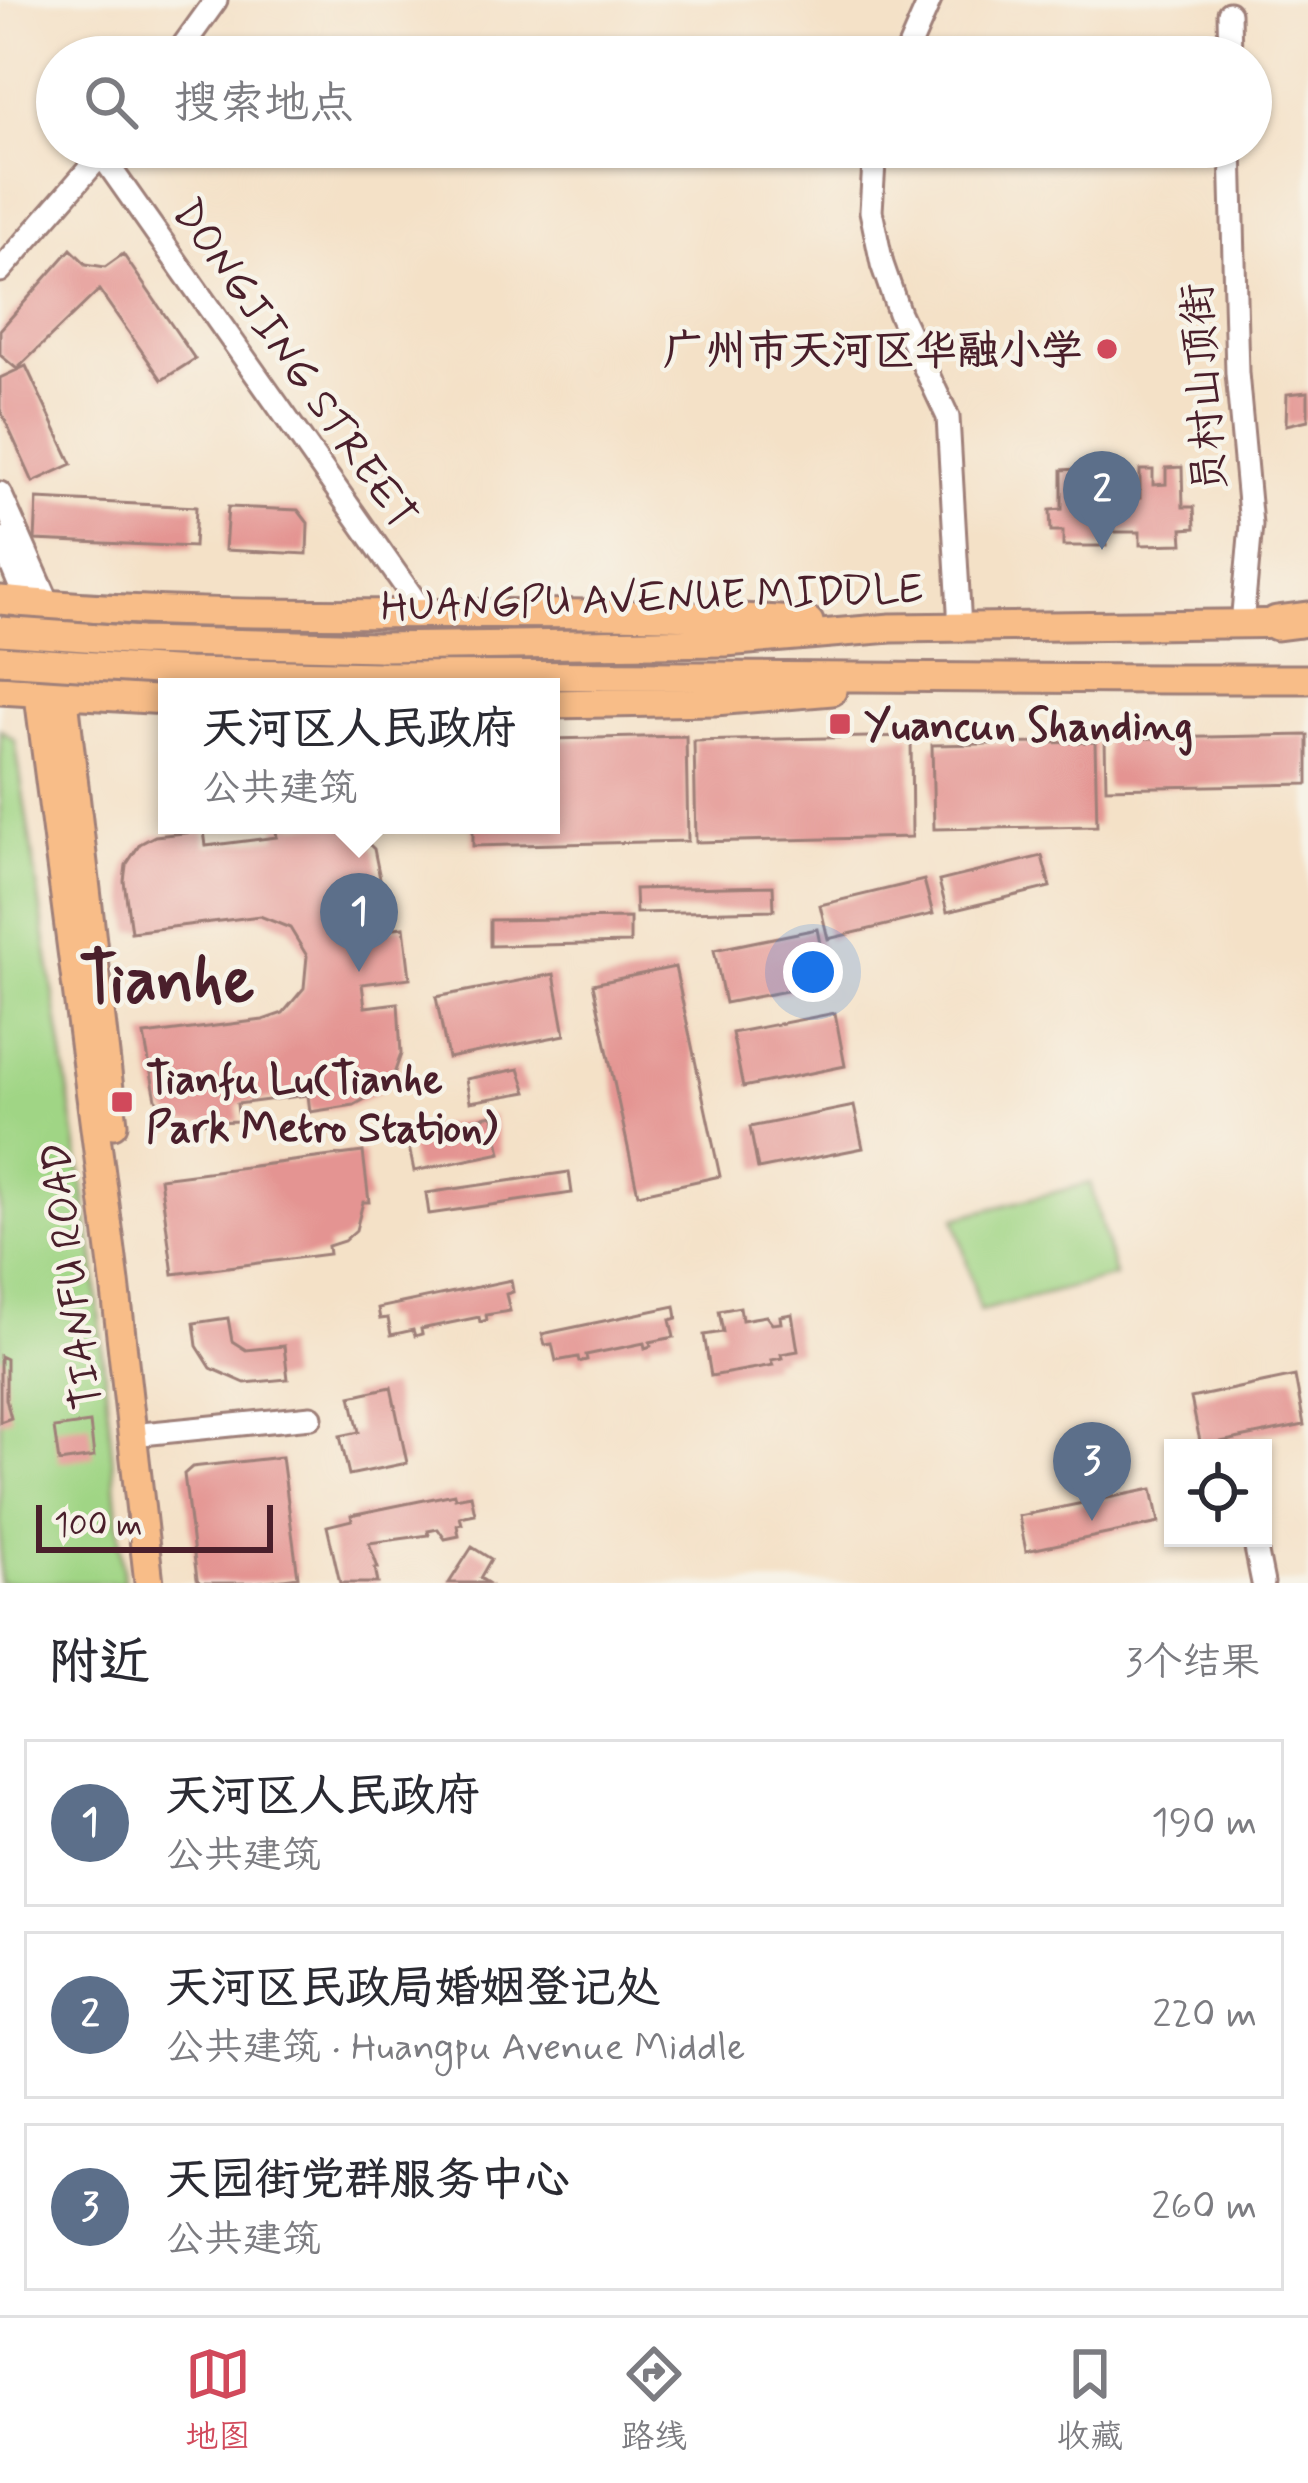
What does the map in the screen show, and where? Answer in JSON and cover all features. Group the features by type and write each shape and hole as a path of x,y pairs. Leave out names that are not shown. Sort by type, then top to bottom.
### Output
{"main road":[{"path":"25,603 426,616 637,614 891,628"},
{"name":"TIANFU ROAD","path":"25,603 50,694 140,1434 165,1583"},
{"path":"169,678 165,663 169,636 205,612"},
{"name":"HUANGPU AVENUE MIDDLE","path":"0,660 188,672 891,628 1298,622"},
{"name":"HUANGPU AVENUE MIDDLE","path":"0,631 378,662 968,679 1308,679"},
{"path":"560,704 715,701 968,679"},
{"path":"0,690 158,700"},
{"name":"TIANFU ROAD","path":"140,1434 149,1583"}],"street":[{"path":"190,36 216,0"},
{"path":"914,36 930,0"},
{"path":"1229,13 1230,36"},
{"path":"0,271 91,168"},
{"name":"DONGJING STREET","path":"116,168 426,616"},
{"path":"874,168 871,211 882,264 899,313 949,417 960,628"},
{"name":"员村山顶街","path":"1232,168 1237,373 1251,525 1242,624"},
{"path":"0,493 25,603"},
{"path":"0,538 25,603"},
{"path":"140,1434 311,1417"},
{"path":"1256,1547 1262,1583"}],"green space":[{"path":"0,729 15,740 94,1259 124,1583 0,1583"},
{"path":"1090,1183 1115,1276 980,1311 955,1218"}],"building":[{"path":"71,249 86,264 105,267 123,254 195,359 162,380 99,290 17,369 0,355 0,330"},
{"path":"26,366 72,464 33,482 0,409 0,378"},
{"path":"1308,392 1308,420 1286,425 1287,394"},
{"path":"1182,467 1183,507 1194,507 1195,528 1182,529 1183,544 1140,545 1140,532 1106,532 1106,546 1063,546 1063,531 1051,531 1050,510 1062,509 1062,470 1077,469 1078,486 1091,486 1091,471 1104,471 1105,499 1111,498 1111,509 1134,509 1134,498 1140,498 1140,470 1153,470 1153,485 1166,484 1166,468"},
{"path":"37,499 196,507 194,547 35,540"},
{"path":"228,507 298,510 308,523 307,554 225,550"},
{"path":"1308,735 1308,784 1106,788 1105,739"},
{"path":"686,736 688,841 473,846 473,834 560,834 560,739"},
{"path":"911,736 912,837 696,842 694,741"},
{"path":"1095,742 1097,826 934,829 932,745"},
{"path":"204,834 206,846 358,834 374,849 386,908 355,912 357,932 404,927 410,978 362,984 365,1007 398,1003 401,1054 381,1090 354,1105 310,1112 308,1095 237,1104 239,1121 187,1123 169,1114 156,1099 144,1035 263,1020 283,1013 304,988 307,956 290,928 260,916 131,932 126,865 140,844 155,836"},
{"path":"1042,856 1050,887 947,912 939,881"},
{"path":"924,880 933,914 828,939 820,905"},
{"path":"773,886 774,910 636,913 635,889"},
{"path":"630,918 630,943 490,946 490,920"},
{"path":"817,929 828,983 725,1003 714,950"},
{"path":"675,967 720,1176 638,1194 593,984"},
{"path":"554,974 565,1035 448,1058 436,997"},
{"path":"835,1013 845,1066 743,1087 732,1033"},
{"path":"519,1069 527,1092 470,1102 466,1079"},
{"path":"854,1106 863,1148 758,1169 750,1127"},
{"path":"493,1115 501,1153 414,1171 406,1132"},
{"path":"363,1152 369,1202 363,1202 356,1230 328,1246 329,1254 173,1274 160,1178"},
{"path":"569,1172 572,1193 429,1214 426,1193"},
{"path":"511,1280 513,1292 506,1294 510,1311 486,1315 487,1320 480,1322 479,1317 421,1329 422,1334 415,1336 413,1330 391,1335 388,1318 380,1319 378,1308"},
{"path":"675,1306 677,1318 670,1320 674,1337 650,1342 645,1348 644,1343 586,1355 587,1360 579,1362 578,1357 556,1361 552,1344 545,1345 542,1334"},
{"path":"740,1307 742,1320 766,1316 772,1324 781,1323 780,1316 792,1314 798,1351 781,1354 782,1358 771,1360 773,1365 711,1376 704,1335 723,1332 719,1311"},
{"path":"228,1318 232,1341 246,1350 284,1346 288,1379 245,1383 211,1368 197,1346 194,1323"},
{"path":"0,1356 6,1359 11,1418 0,1422"},
{"path":"1295,1376 1304,1425 1235,1439 1200,1439 1191,1398"},
{"path":"391,1387 407,1463 349,1475 340,1436 359,1432 351,1396"},
{"path":"90,1423 94,1457 59,1462 54,1428"},
{"path":"282,1457 298,1577 200,1583 184,1474 192,1467"},
{"path":"1152,1489 1159,1523 1026,1551 1019,1516"},
{"path":"454,1494 455,1498 471,1495 475,1514 460,1517 459,1536 445,1539 438,1529 428,1531 429,1535 369,1543 378,1583 340,1583 327,1526 352,1520 351,1515"},
{"path":"472,1547 491,1559 480,1578 488,1583 449,1583"}],"place":[{"name":"广州市天河区华融小学","path":"1107,349"},
{"name":"天河区民政局婚姻登记处","path":"1102,550"},
{"name":"Yuancun Shanding","path":"840,724"},
{"name":"天河区人民政府","path":"359,972"},
{"name":"Tianfu Lu(Tianhe Park Metro Station)","path":"122,1102"},
{"name":"天园街党群服务中心","path":"1092,1521"}],"district":[{"name":"Tianhe","path":"167,978"}]}
